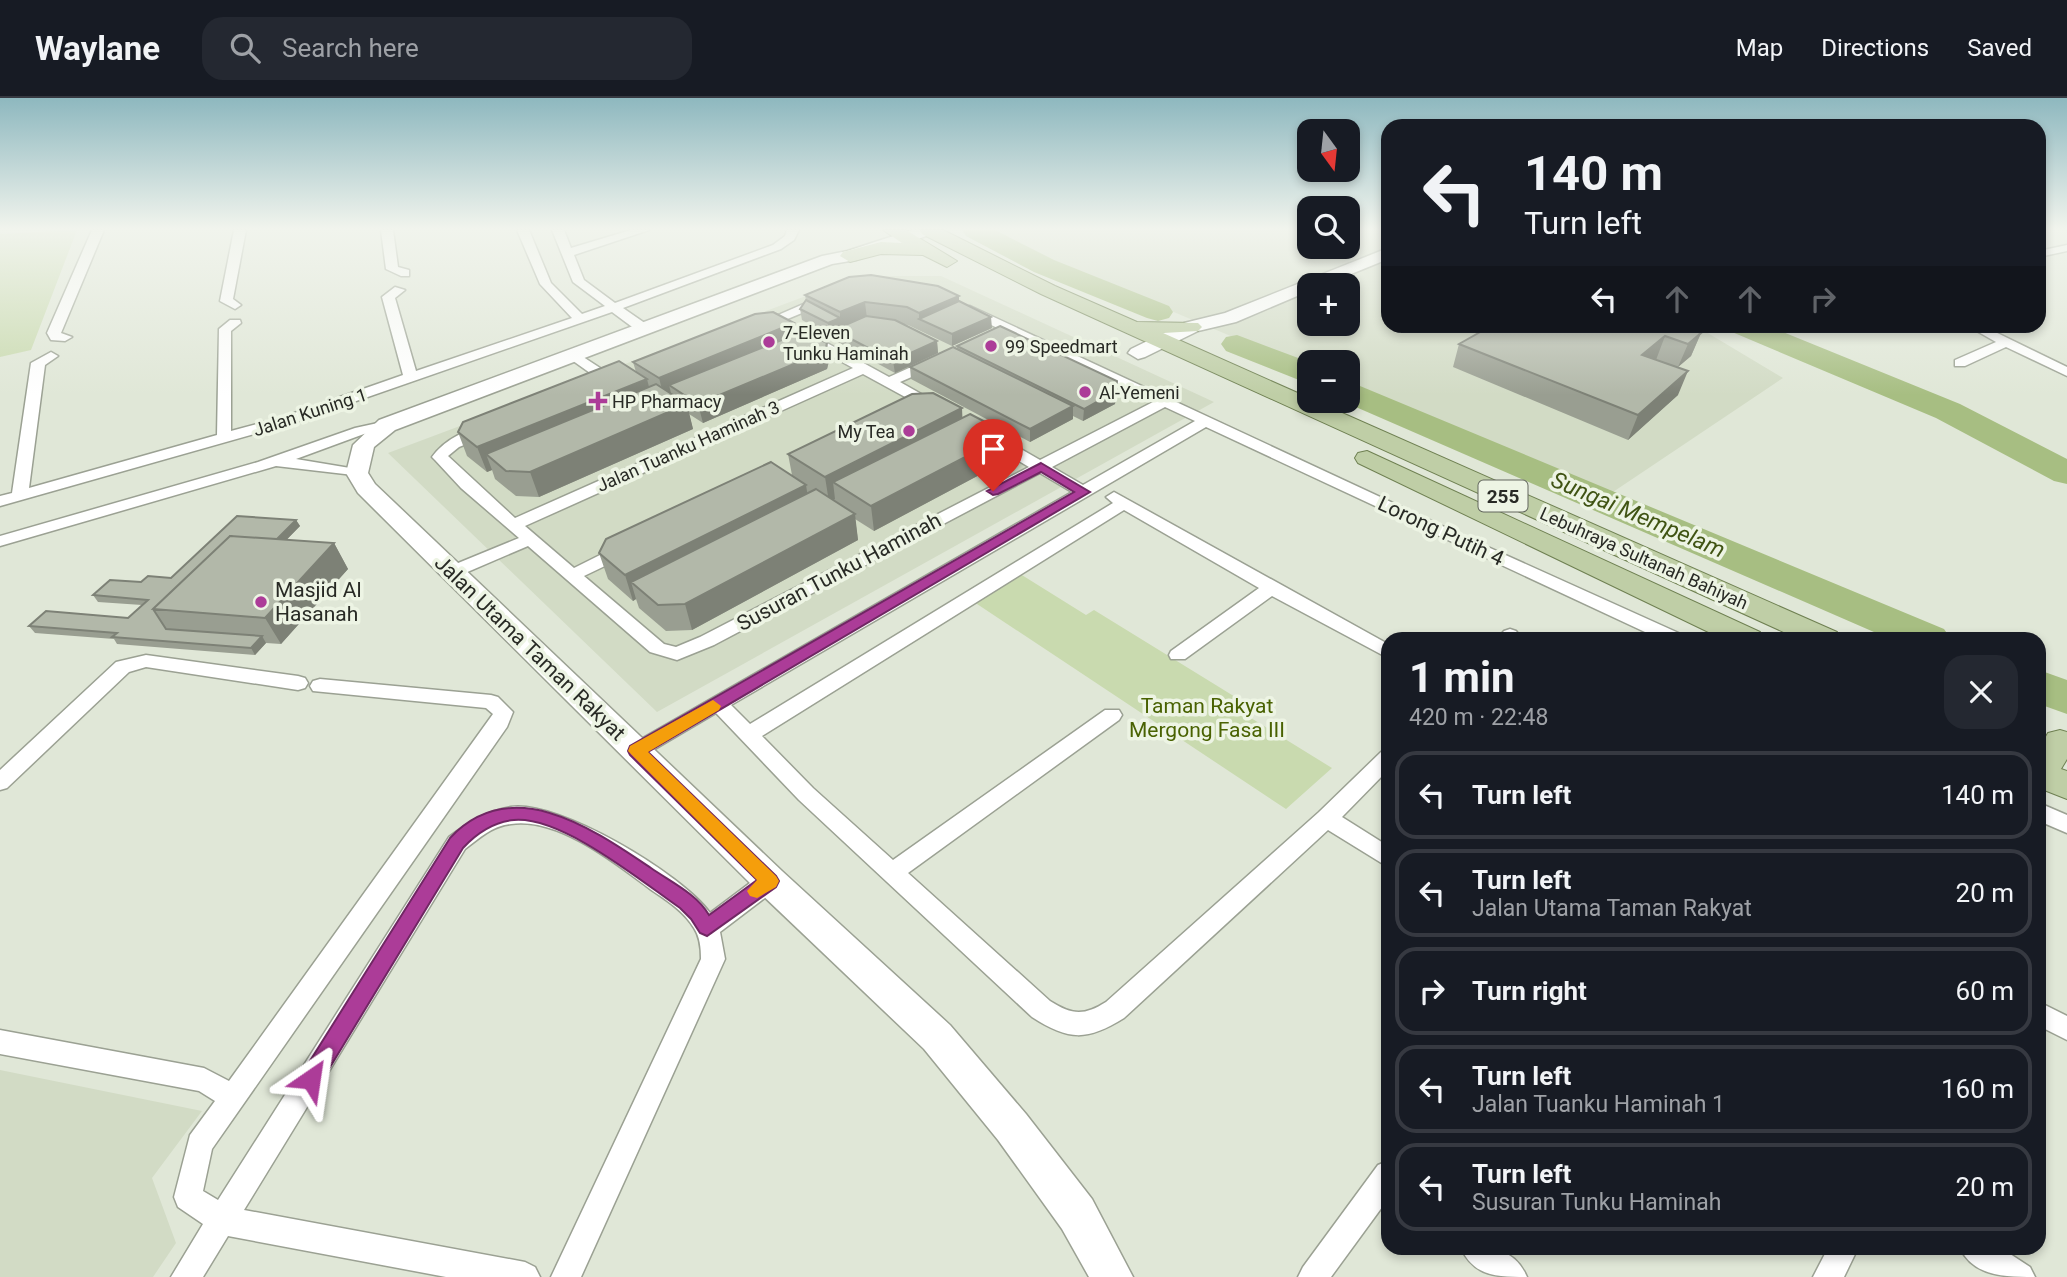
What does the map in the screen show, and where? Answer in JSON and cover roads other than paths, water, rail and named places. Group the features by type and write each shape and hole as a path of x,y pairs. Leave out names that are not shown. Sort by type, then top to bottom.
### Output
{"main road":[{"name":"Lebuhraya Sultanah Bahiyah","path":"994,285 1017,297 1173,345 1735,632"},
{"name":"Lebuhraya Sultanah Bahiyah","path":"1038,285 1810,632"},
{"path":"1117,322 1157,328 1173,345"},
{"path":"2049,778 2055,740"}],"street":[{"path":"65,337 56,337 54,333 74,285"},
{"path":"229,285 226,301 235,305"},
{"path":"547,285 580,319"},
{"path":"583,285 644,328"},
{"name":"Jalan Kuning 1","path":"0,501 224,440 411,379 674,285"},
{"path":"0,541 263,465 360,431 387,425 760,285"},
{"path":"1173,345 1225,326 1229,318 1297,290"},
{"path":"394,293 411,379"},
{"path":"751,329 831,297"},
{"path":"960,305 1166,401"},
{"path":"776,320 1041,466 1124,503 1381,648"},
{"path":"224,440 225,329 235,323"},
{"path":"988,338 1010,328"},
{"path":"1988,333 2067,372"},
{"path":"1960,363 2006,342"},
{"path":"574,355 606,385 627,376"},
{"path":"20,495 38,363 51,356"},
{"path":"887,383 944,357"},
{"name":"Jalan Tuanku Haminah 3","path":"514,524 862,369"},
{"name":"Lorong Putih 4","path":"1166,401 1661,632"},
{"name":"Susuran Tunku Haminah","path":"502,425 453,444 443,451 440,457 467,485 657,648 677,654 707,641 1166,401"},
{"path":"909,413 928,404"},
{"path":"636,751 1206,421"},
{"path":"263,465 299,463 357,474 364,445 387,425"},
{"name":"Jalan Utama Taman Rakyat","path":"357,474 366,488 636,751 937,1037 1012,1128 1077,1214 1112,1277"},
{"path":"748,735 1124,503"},
{"path":"453,572 531,539"},
{"path":"572,576 639,543"},
{"path":"1178,655 1271,588"},
{"path":"0,782 123,667 135,662 146,661 309,685 491,702 503,712 500,722 201,1144 188,1196 223,1221 525,1277"},
{"path":"718,703 806,794 1041,1009 1075,1027 1095,1023 1115,1010 1327,818 1381,764"},
{"path":"893,872 1112,715"},
{"path":"187,1277 457,843 470,829 491,818 516,813 560,822 602,844 687,902 698,913 713,944 713,959 566,1277"},
{"path":"2046,814 2067,825"},
{"path":"1327,818 1381,853"},
{"path":"707,928 770,881"},
{"path":"2046,1017 2067,1029"},
{"path":"0,1042 204,1080 233,1098"},
{"path":"1313,1277 1381,1184"},
{"path":"1485,1255 1512,1277"},
{"path":"1828,1277 1840,1255"},
{"path":"1986,1255 2020,1277"}],"waterway":[{"name":"Sungai Mempelam","path":"1091,285 1158,312"},
{"path":"1760,333 1948,411 2067,473"},
{"name":"Sungai Mempelam","path":"1237,344 1297,369"},
{"name":"Sungai Mempelam","path":"1360,396 1913,632"},
{"name":"Sungai Mempelam","path":"2046,689 2067,698"}],"place":[{"name":"7-Eleven Tunku Haminah","path":"769,342"},
{"name":"99 Speedmart","path":"991,346"},
{"name":"Al-Yemeni","path":"1085,392"},
{"name":"HP Pharmacy","path":"598,401"},
{"name":"My Tea","path":"909,431"},
{"name":"Masjid Al Hasanah","path":"261,602"}],"park label":[{"name":"Taman Rakyat Mergong Fasa III","path":"1207,718"}]}
